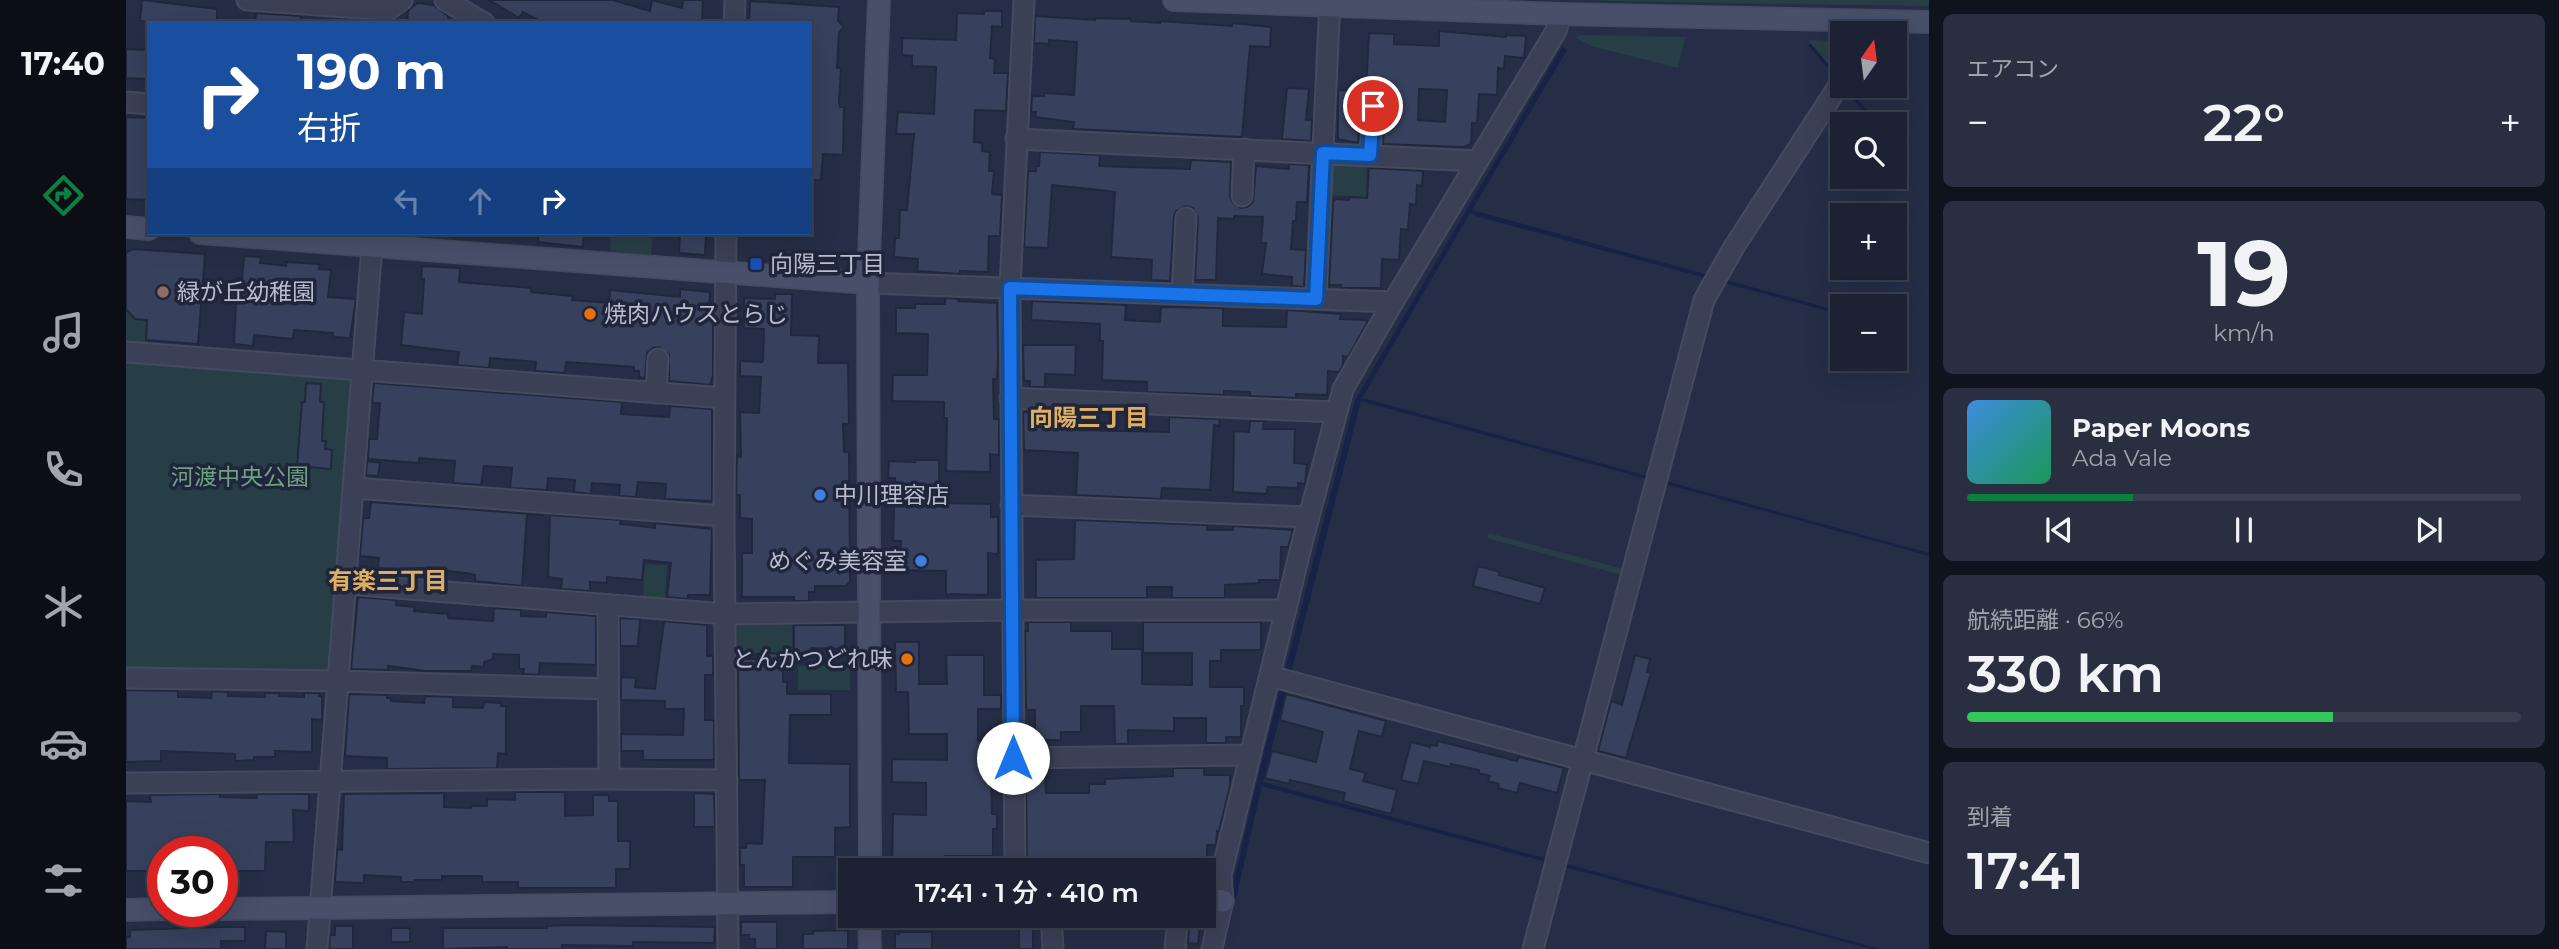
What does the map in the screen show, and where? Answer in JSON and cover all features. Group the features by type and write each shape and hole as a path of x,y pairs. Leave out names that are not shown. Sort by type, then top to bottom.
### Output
{"street":[{"path":"247,0 393,11"},
{"path":"444,0 481,21"},
{"path":"734,21 735,0"},
{"path":"870,858 868,283 879,0"},
{"path":"1015,858 1010,288 1024,0"},
{"path":"1174,0 1565,7 1830,25"},
{"path":"1316,299 1330,3"},
{"path":"1216,891 1308,517 1343,389 1556,32 1565,7"},
{"path":"1908,23 1929,22"},
{"path":"1533,949 1704,300 1734,247 1831,98"},
{"path":"126,102 147,104"},
{"path":"1370,155 1373,106"},
{"path":"1016,139 1477,161"},
{"path":"1242,196 1244,149"},
{"path":"1182,294 1186,218"},
{"path":"126,227 147,229"},
{"path":"258,235 373,239 724,273 868,283 1393,302"},
{"path":"726,235 724,516 728,949"},
{"path":"317,949 373,239"},
{"path":"126,352 725,398"},
{"path":"656,393 658,359"},
{"path":"1010,398 1336,412"},
{"path":"354,488 724,516"},
{"path":"1011,505 1308,517"},
{"path":"346,584 726,614 1286,610"},
{"path":"608,605 608,779"},
{"path":"1270,676 1929,853"},
{"path":"126,678 608,689"},
{"path":"1013,758 1250,755"},
{"path":"126,783 727,780"},
{"path":"238,909 838,902"},
{"path":"126,910 147,909"},
{"path":"869,928 870,949"},
{"path":"1052,928 1053,949"},
{"path":"1175,949 1177,928"},
{"path":"1212,928 1212,949"}],"green space":[{"path":"1591,0 1929,0 1929,6 1610,1"},
{"path":"1578,35 1685,37 1678,68 1591,46 1576,38"},
{"path":"1808,40 1830,41 1830,67"},
{"path":"1326,159 1367,161 1366,197 1324,195"},
{"path":"611,235 653,235 651,255 610,251"},
{"path":"126,310 135,319 146,320 145,343 126,342"},
{"name":"河渡中央公園","path":"126,352 362,370 338,681 126,678"},
{"path":"1489,533 1627,570 1625,576 1487,538"},
{"path":"645,564 667,565 665,601 643,599"},
{"path":"741,621 792,621 792,653 737,654 736,624"},
{"path":"798,666 850,666 850,690 798,690"}],"water":[{"path":"1811,44 1830,67 1830,71 1808,45"},
{"path":"1562,47 1567,50 1472,210 1830,308 1830,312 1470,213 1362,398 1929,553 1929,556 1361,401 1263,782 1881,949 1871,949 1262,786 1224,949 1218,949 1264,752 1355,400"},
{"path":"1852,98 1856,98 1868,112 1864,112"}],"building":[{"path":"142,0 217,9 217,21 140,21"},
{"path":"489,0 613,0 650,11 652,0 682,8 683,0 703,0 702,21 540,21 523,12 519,18"},
{"path":"750,1 839,7 838,21 844,27 839,33 837,68 841,68 839,102 840,107 844,107 843,155 823,154 821,180 812,180 812,21 749,21"},
{"path":"417,3 434,5 448,16 448,21 407,21 408,11"},
{"path":"984,11 1002,11 1002,27 992,26 990,58 995,59 994,73 1008,73 1006,111 975,110 974,142 982,143 982,151 990,152 989,171 994,171 992,194 1002,195 1000,236 989,236 988,272 960,271 960,274 917,271 918,259 894,257 895,238 899,238 900,210 907,210 914,134 896,134 898,112 934,114 936,67 912,66 912,56 902,55 902,38 956,40 957,13 984,14"},
{"path":"256,13 301,16 300,21 255,21"},
{"path":"1035,16 1232,26 1232,23 1271,27 1270,47 1250,46 1242,137 1073,129 1074,122 1035,117 1036,112 1031,112 1032,96 1044,96 1044,93 1074,95 1077,42 1049,40 1049,44 1034,43"},
{"path":"1439,31 1506,37 1526,36 1524,58 1505,56 1504,69 1498,68 1497,95 1479,94 1477,123 1472,123 1471,144 1463,147 1383,144 1385,106 1380,96 1373,94 1363,99 1361,105 1358,143 1338,139 1338,90 1366,89 1369,33 1394,34 1394,44 1439,46","holes":["1419,89 1447,90 1445,122 1418,120"]},
{"path":"126,49 147,50 146,79 126,78"},
{"path":"1287,88 1309,89 1306,120 1312,120 1311,141 1282,139"},
{"path":"126,117 147,118 147,200 126,199"},
{"path":"1040,152 1100,155 1099,166 1190,169 1191,160 1231,162 1230,196 1232,202 1241,208 1253,202 1256,166 1289,169 1289,164 1309,165 1307,202 1297,202 1291,249 1306,250 1304,287 1292,286 1292,277 1262,274 1266,243 1261,243 1263,217 1218,218 1216,280 1195,280 1198,218 1193,208 1186,206 1176,211 1174,217 1170,281 1151,280 1152,260 1111,257 1115,192 1052,185 1048,248 1024,247 1028,171 1036,171"},
{"path":"1369,168 1423,171 1422,186 1417,185 1416,205 1410,204 1408,230 1401,229 1399,260 1382,259 1381,288 1341,288 1341,285 1329,285 1333,202 1335,199 1349,200 1349,197 1367,198"},
{"path":"539,235 584,235 583,247 538,242"},
{"path":"680,235 706,235 705,255 679,253"},
{"path":"133,249 205,254 198,344 146,340 147,320 135,319 126,309 126,253"},
{"path":"244,256 261,257 260,263 286,266 286,262 320,264 319,269 331,270 328,297 356,299 350,338 333,337 333,333 294,330 293,339 254,335 253,346 234,344 237,278 242,278"},
{"path":"422,266 460,268 459,282 531,288 531,292 573,296 572,300 609,303 610,290 680,297 680,289 710,292 708,318 713,318 713,376 710,385 669,381 669,354 659,347 647,353 645,378 639,377 639,371 634,371 634,367 566,362 565,373 535,371 536,362 490,358 489,368 457,365 459,352 401,345 404,312 422,314"},
{"path":"775,294 792,294 791,335 819,336 818,363 848,363 849,424 843,424 844,452 849,452 850,581 846,586 815,586 815,592 809,592 809,601 794,601 794,597 742,597 742,553 752,553 752,519 740,518 740,495 736,495 737,456 741,457 740,412 759,413 761,377 740,376 740,361 762,362 764,329 744,328 744,298 775,299"},
{"path":"945,298 997,303 997,379 993,379 994,419 999,419 999,455 990,454 990,472 946,471 947,418 944,418 944,402 892,401 893,375 927,375 928,334 896,333 896,308 915,308 915,304 945,304"},
{"path":"1032,301 1126,305 1125,320 1160,322 1161,307 1223,308 1223,326 1286,327 1287,310 1341,314 1340,319 1367,320 1367,323 1348,357 1343,356 1343,365 1339,372 1328,371 1327,395 1296,394 1296,398 1250,396 1250,392 1224,391 1224,395 1147,392 1147,382 1102,380 1103,341 1100,341 1100,324 1031,320"},
{"path":"1023,345 1076,345 1075,375 1045,374 1045,387 1030,387 1030,381 1024,381"},
{"path":"306,383 321,384 320,402 324,402 322,441 326,441 325,449 332,450 331,469 297,466"},
{"path":"374,383 622,402 621,414 669,417 670,406 712,409 712,501 665,499 666,484 638,482 636,497 619,496 620,485 592,483 591,494 574,492 575,480 548,478 547,490 510,488 512,468 484,466 481,485 453,483 455,461 419,458 419,463 368,459 369,439 377,439 380,403 372,403"},
{"path":"1023,412 1076,413 1075,430 1169,432 1169,417 1220,419 1219,426 1214,425 1210,490 1162,488 1161,499 1076,495 1078,453 1024,450"},
{"path":"1250,421 1264,421 1263,429 1295,429 1294,463 1307,464 1305,484 1298,483 1298,488 1268,487 1266,494 1233,492 1234,431 1249,432"},
{"path":"939,460 939,503 991,504 991,517 998,517 998,554 988,553 988,595 946,594 946,571 900,570 901,541 893,541 895,478 888,478 889,461"},
{"path":"367,461 380,463 378,476 366,475"},
{"path":"371,502 544,515 527,514 522,586 475,581 475,575 467,573 417,568 416,572 378,568 379,558 360,556 363,518 369,518"},
{"path":"550,515 621,520 620,524 655,528 655,523 712,529 710,595 688,595 688,599 667,597 671,563 644,560 642,580 607,577 607,583 590,582 590,591 561,589 562,579 548,577"},
{"path":"1075,520 1207,525 1207,530 1233,530 1233,526 1293,530 1288,547 1281,547 1280,580 1225,585 1225,598 1172,598 1172,587 1147,587 1147,598 1036,598 1036,560 1074,559"},
{"path":"1478,566 1545,588 1540,604 1473,586"},
{"path":"358,597 396,600 396,605 415,607 414,611 448,614 448,618 493,621 494,608 521,610 521,616 546,617 546,612 596,616 596,665 540,663 539,675 523,674 524,669 519,669 519,655 493,654 493,659 484,662 484,667 472,666 471,671 426,671 388,666 388,670 351,669"},
{"path":"620,618 640,619 638,646 620,646"},
{"path":"664,621 707,625 707,656 713,656 713,675 705,675 705,720 714,720 714,760 643,760 643,751 621,751 621,734 683,735 684,709 665,709 665,701 621,700 621,677 636,678 635,687 655,689"},
{"path":"1028,622 1071,622 1071,631 1112,631 1112,649 1142,649 1142,684 1192,685 1192,653 1143,653 1143,622 1261,622 1261,650 1221,650 1221,661 1210,661 1210,687 1244,687 1241,737 1226,737 1226,743 1206,743 1206,718 1174,718 1174,731 1128,730 1128,744 1115,744 1114,706 1081,706 1081,732 1061,732 1061,740 1035,740 1035,710 1026,710 1025,631 1028,631"},
{"path":"794,625 845,625 845,649 811,648 811,653 794,653"},
{"path":"895,642 919,642 919,684 947,684 946,655 984,655 984,695 1001,695 1001,709 978,709 978,741 984,740 984,776 991,776 992,814 997,814 997,829 993,829 993,856 892,858 893,814 926,815 926,783 892,782 892,759 947,760 947,734 909,734 908,692 896,692"},
{"path":"783,653 783,682 787,682 787,694 831,694 831,715 790,715 789,763 850,764 850,827 835,828 835,857 793,857 793,887 744,887 744,865 740,865 740,848 746,848 746,843 762,844 765,780 739,780 738,659 757,659 757,654"},
{"path":"1635,655 1650,659 1647,672 1651,673 1626,758 1598,751 1611,701 1622,705"},
{"path":"126,690 178,691 178,697 211,698 212,691 228,692 228,696 265,697 265,693 304,697 304,693 319,693 319,696 322,696 322,720 312,719 312,752 275,751 275,757 235,761 235,754 161,751 161,761 126,762"},
{"path":"349,694 387,695 391,701 424,703 425,696 453,697 453,707 483,708 484,702 501,703 501,706 506,706 506,754 498,753 497,768 387,769 387,758 345,756"},
{"path":"1286,694 1386,721 1382,737 1359,731 1350,769 1366,773 1363,781 1397,790 1391,814 1343,801 1345,793 1290,780 1289,784 1265,778 1272,751 1316,762 1323,732 1280,720"},
{"path":"1438,741 1517,761 1519,757 1564,768 1557,793 1520,783 1517,793 1498,788 1499,784 1488,781 1490,776 1479,773 1479,770 1424,761 1418,784 1401,780 1411,742 1430,747 1437,746"},
{"path":"1173,768 1204,768 1204,775 1230,775 1230,786 1217,831 1216,845 1207,845 1207,858 1027,858 1026,770 1045,770 1046,793 1089,793 1089,784 1105,784 1105,779 1173,776"},
{"path":"515,792 565,792 565,816 593,815 593,795 609,795 609,801 618,801 618,841 630,841 630,869 616,869 616,888 518,888 518,882 482,882 482,876 442,876 442,880 401,882 401,877 364,875 364,883 335,882 337,849 342,850 344,794 444,793 444,807 471,808 487,806 487,799 515,800"},
{"path":"694,793 714,794 715,827 694,827"},
{"path":"220,794 220,797 257,798 257,794 309,794 309,811 293,810 294,842 266,842 265,871 238,871 238,836 147,836 147,871 126,871 126,801 151,802 150,795"},
{"path":"741,922 777,922 777,949 755,949 755,939 749,939 749,935 741,935"},
{"path":"569,925 715,927 714,943 633,942 633,946 562,945 562,949 443,949 443,928 547,928"},
{"path":"335,926 353,926 353,949 329,949 330,935 335,935"},
{"path":"245,927 245,941 221,941 221,949 126,949 126,938 130,937 130,930"},
{"path":"391,928 410,928 410,942 391,942"},
{"path":"1019,928 1033,928 1033,949 1019,949"},
{"path":"1189,928 1200,928 1198,944 1188,943"},
{"path":"848,930 848,949 803,949 803,934 813,934 813,931"},
{"path":"266,931 286,932 286,949 265,949"},
{"path":"932,932 932,949 895,949 895,934"}],"place":[{"name":"向陽三丁目","path":"756,264"},
{"name":"緑が丘幼稚園","path":"163,292"},
{"name":"焼肉ハウスとらじ","path":"590,314"},
{"name":"中川理容店","path":"820,495"},
{"name":"めぐみ美容室","path":"921,561"},
{"name":"とんかつどれ味","path":"907,659"}],"district":[{"name":"向陽三丁目","path":"1089,417"},
{"name":"有楽三丁目","path":"388,580"}],"route":[{"path":"1013,758 1010,288 1316,299 1323,153 1370,155 1373,106"}]}
